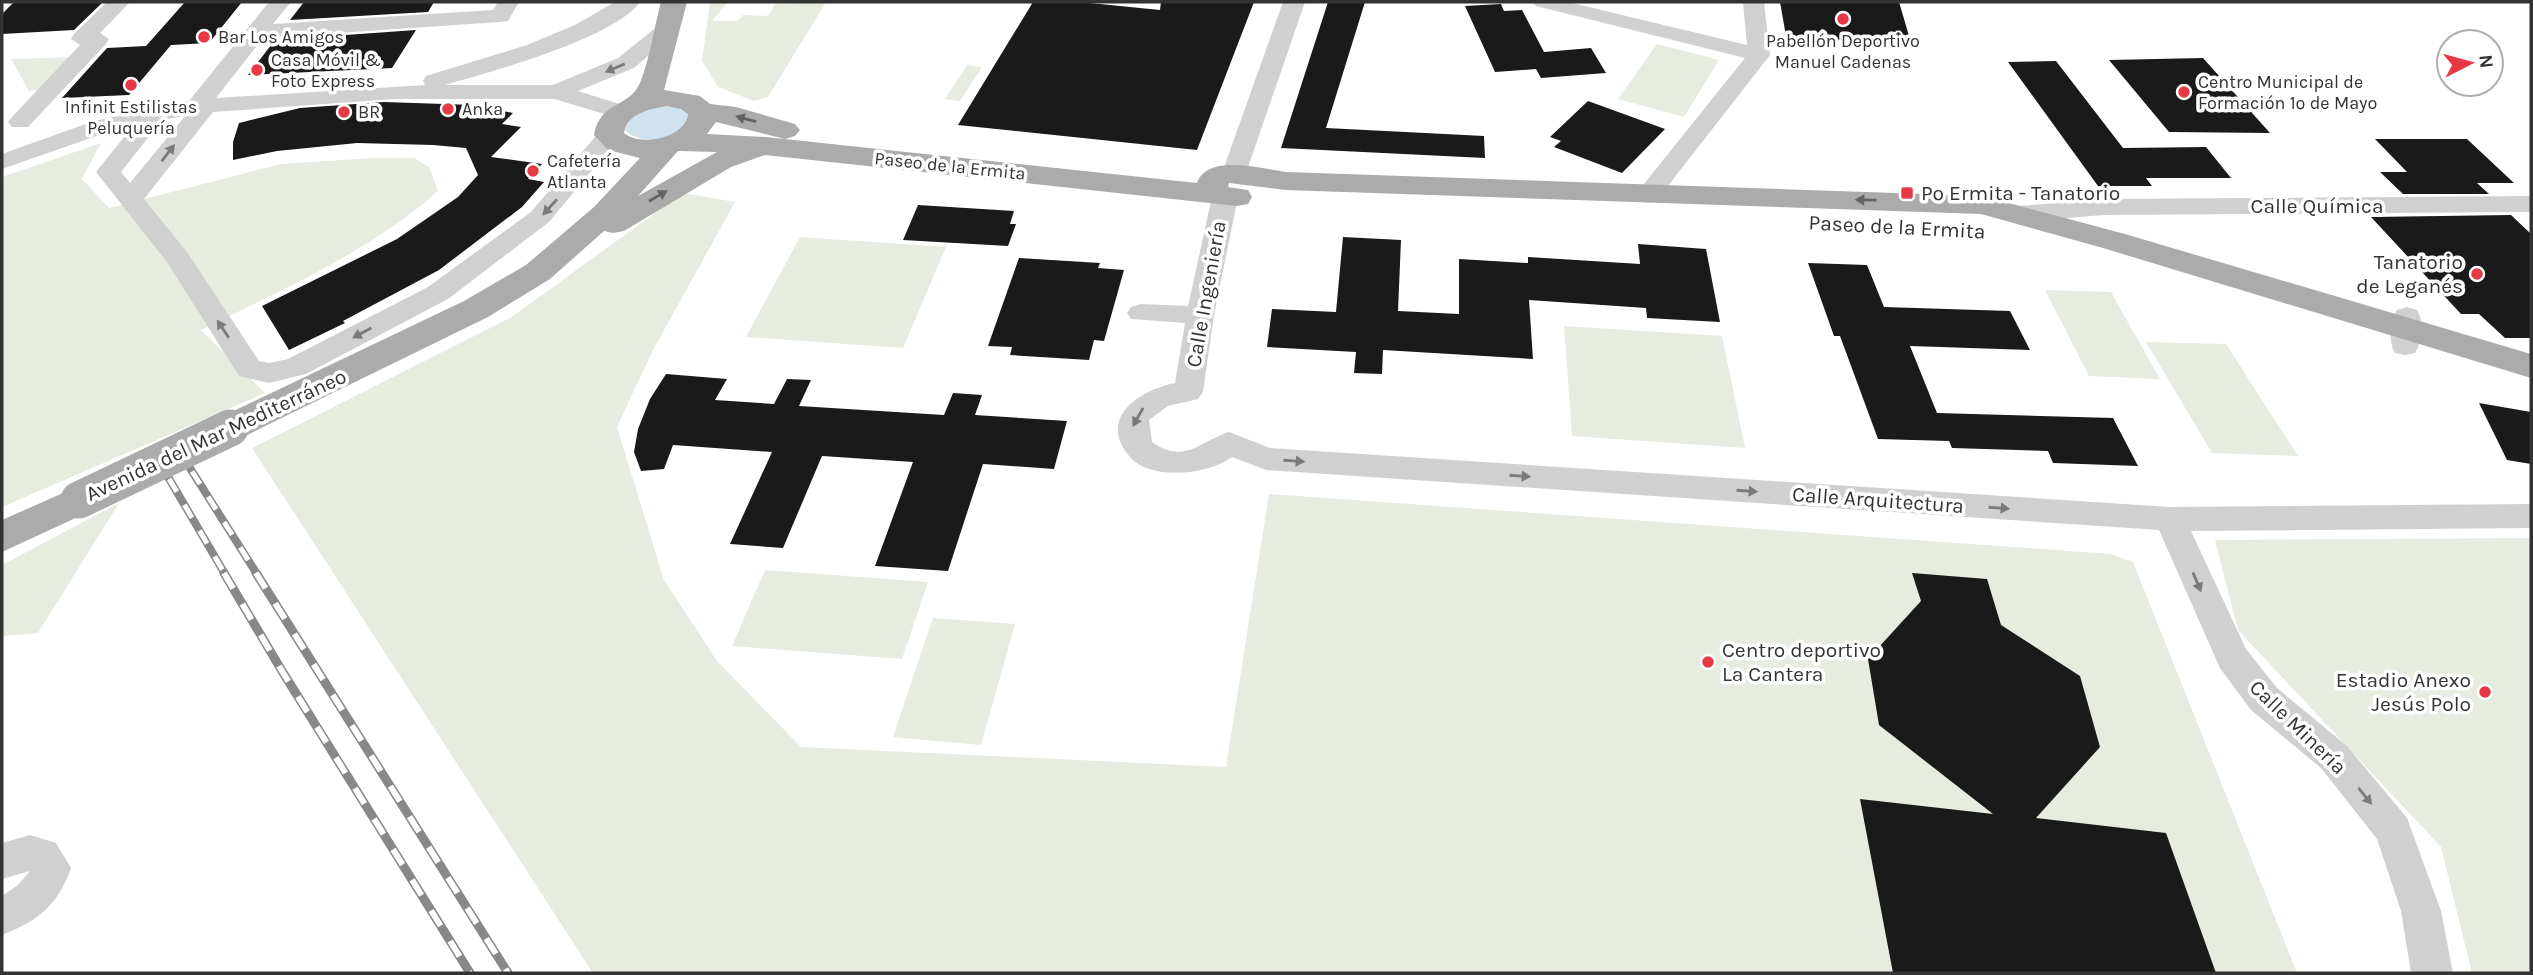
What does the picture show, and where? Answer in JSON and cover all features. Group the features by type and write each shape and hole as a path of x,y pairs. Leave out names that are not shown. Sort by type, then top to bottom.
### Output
{"main road":[{"name":"Avenida del Mar Mediterráneo","path":"429,332 539,249 595,201 625,125 653,85 674,2"},
{"path":"691,105 677,69 694,2"},
{"name":"Avenida del Mar Mediterráneo","path":"2,537 476,309 538,272 605,214 673,143 699,127 703,118 691,105"},
{"name":"Paseo de la Ermita","path":"625,125 691,105 797,131 1199,177 1233,185 1286,181 1969,204 2020,214 2114,241 2531,366"},
{"name":"Paseo de la Ermita","path":"625,125 673,143 766,146 1233,185 1991,231 2076,245 2406,330 2531,385"},
{"path":"538,272 657,196 720,161 766,146"}],"street":[{"path":"20,122 98,39 82,39 119,2"},
{"path":"131,200 280,2"},
{"path":"256,32 500,16 508,2"},
{"path":"394,92 471,70 549,68 562,39 595,25 629,2"},
{"name":"Calle Ingeniería","path":"1229,443 1210,457 1185,463 1162,461 1140,448 1132,429 1140,410 1161,396 1188,392 1200,315 1233,185 1294,2"},
{"path":"1543,2 1759,55"},
{"path":"1648,195 1759,55 1754,2"},
{"path":"2,162 102,126 201,106 394,92 556,92 626,63 666,31"},
{"path":"556,92 625,125"},
{"name":"Avenida del Mar Mediterráneo","path":"156,113 108,172 178,258 249,369 269,373 296,366 330,351 438,293 540,217 625,125"},
{"name":"Calle Química","path":"2020,214 2102,207 2531,204"},
{"path":"2102,207 2089,217 2093,227 2114,241"},
{"path":"1141,313 1200,315"},
{"name":"Calle Arquitectura","path":"1229,443 1266,459 2170,519 2531,516"},
{"name":"Calle Minería","path":"2170,519 2232,657 2264,699 2334,757 2393,830 2421,911 2432,973"},
{"path":"2,861 29,852 41,854 48,860 51,868 41,890 30,901 2,916"}],"shaded area":[{"path":"710,2 727,3 712,21 737,21 743,15 768,16 775,4 826,2 768,97 754,101 718,87 702,61"},
{"path":"1657,44 1719,60 1684,117 1618,99"},
{"path":"77,57 46,89 29,91 11,59"},
{"path":"967,65 982,67 960,101 945,99"},
{"path":"101,143 82,179 109,208 281,164 374,158 414,158 429,167 438,191 383,233 354,251 201,330 265,393 2,507 2,177"},
{"name":"Centro deportivo La Cantera","path":"683,193 735,202 653,350 617,427 664,580 717,661 801,747 1226,767 1269,494 2111,554 2133,562 2297,973 593,973 252,448 510,318"},
{"path":"800,237 946,247 903,348 746,337"},
{"path":"2045,290 2111,292 2160,379 2089,376"},
{"path":"1564,326 1722,336 1745,448 1572,436"},
{"path":"2146,342 2226,344 2298,456 2212,453"},
{"path":"119,503 38,633 2,636 2,565"},
{"path":"2531,538 2531,973 2472,973 2441,847 2238,630 2215,540"},
{"path":"765,570 928,582 902,659 732,646"},
{"path":"933,618 1015,624 981,745 893,737"}],"water":[{"path":"675,105 690,114 684,126 675,133 661,138 645,139 625,130 629,118 649,107"}],"building":[{"path":"103,2 74,30 2,34 2,14 13,3"},
{"path":"185,2 242,2 209,43 171,45 129,95 62,98 107,48 146,46"},
{"path":"304,2 434,2 428,12 290,20"},
{"path":"1033,2 1080,2 1160,10 1161,2 1254,2 1197,150 958,125"},
{"path":"1328,2 1365,2 1326,128 1484,136 1485,158 1281,148"},
{"name":"Pabellón Deportivo Manuel Cadenas","path":"1780,2 1899,2 1912,46 1786,36"},
{"path":"1501,4 1504,11 1522,10 1544,52 1591,48 1606,73 1541,78 1536,69 1495,72 1465,6"},
{"path":"416,30 392,68 248,75 275,40"},
{"path":"2203,58 2270,133 2169,132 2109,60"},
{"path":"2056,61 2123,148 2206,147 2231,178 2146,178 2152,186 2098,186 2008,62"},
{"path":"1588,101 1665,129 1622,173 1554,147 1561,141 1550,137"},
{"path":"384,102 474,105 513,113 502,124 521,127 491,157 542,164 528,179 544,182 522,207 439,270 343,321 345,323 289,350 262,306 397,239 458,197 478,175 466,148 433,145 357,143 277,151 233,160 233,142 239,123 300,108"},
{"path":"2375,139 2467,139 2514,183 2477,183 2489,194 2403,194 2380,172 2407,172"},
{"path":"918,205 1014,211 1010,224 1016,224 1008,246 903,240"},
{"name":"Tanatorio de Leganés","path":"2511,215 2531,234 2531,338 2505,338 2479,314 2461,314 2371,217"},
{"path":"1343,237 1401,240 1398,311 1459,314 1459,259 1528,263 1528,257 1640,264 1638,244 1706,249 1720,322 1647,318 1646,308 1529,300 1533,359 1383,350 1382,374 1354,373 1356,352 1267,347 1272,309 1336,312"},
{"path":"1019,258 1100,263 1098,268 1124,270 1104,341 1094,340 1089,360 1010,355 1012,347 988,346"},
{"path":"1808,263 1867,265 1884,307 2010,311 2030,350 1910,346 1937,413 2113,418 2138,466 2053,463 2048,451 1952,448 1949,441 1878,439 1840,336 1834,336"},
{"path":"666,374 727,379 715,400 774,404 787,379 811,380 799,406 944,415 953,393 982,395 975,415 1067,421 1054,469 983,464 948,571 875,566 913,462 822,456 783,548 730,544 772,452 673,445 664,469 641,471 634,452 638,429 650,399"},
{"path":"2479,403 2531,412 2531,464 2507,460"},
{"path":"1912,573 1987,579 2001,625 2080,676 2100,747 2036,818 2166,833 2216,973 1893,973 1860,799 1993,814 1879,725 1868,659 1921,601"}],"railway":[{"path":"176,446 257,574"},
{"path":"154,453 225,574"},
{"path":"224,573 470,973"},
{"path":"256,573 508,973"}],"place":[{"name":"Pabellón Deportivo Manuel Cadenas","path":"1843,19"},
{"name":"Bar Los Amigos","path":"204,37"},
{"name":"Casa Móvil & Foto Express","path":"257,70"},
{"name":"Infinit Estilistas Peluquería","path":"131,85"},
{"name":"Centro Municipal de Formación 1º de Mayo","path":"2184,92"},
{"name":"Anka","path":"448,109"},
{"name":"BR","path":"344,112"},
{"name":"Cafetería Atlanta","path":"533,171"},
{"name":"Pº Ermita - Tanatorio","path":"1907,193"},
{"name":"Tanatorio de Leganés","path":"2477,274"},
{"name":"Centro deportivo La Cantera","path":"1708,662"},
{"name":"Estadio Anexo Jesús Polo","path":"2485,692"}]}
